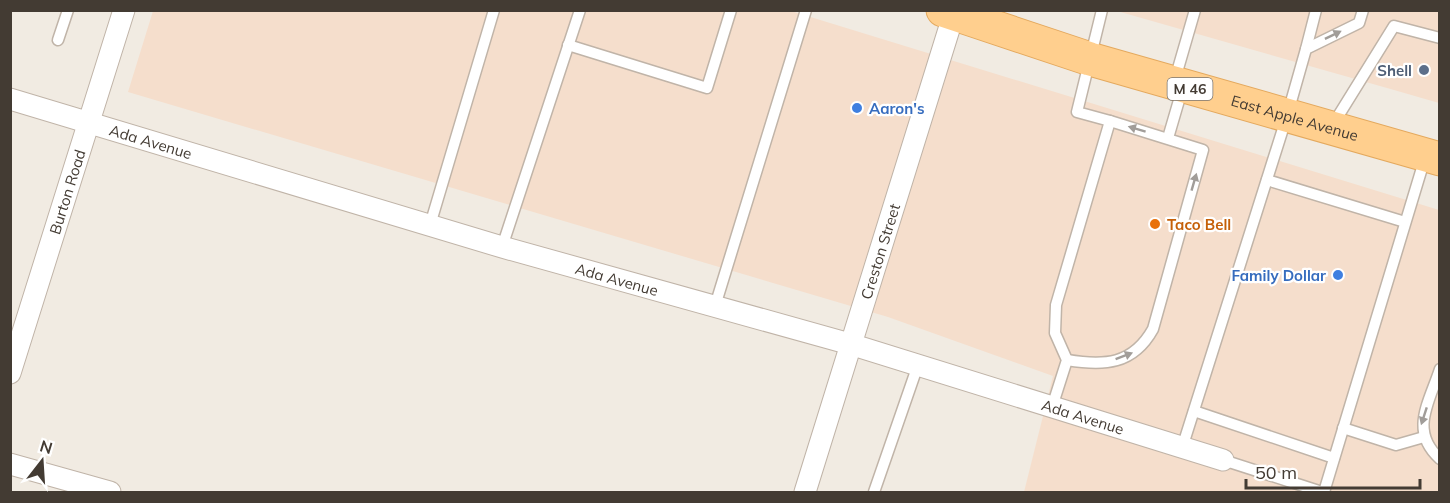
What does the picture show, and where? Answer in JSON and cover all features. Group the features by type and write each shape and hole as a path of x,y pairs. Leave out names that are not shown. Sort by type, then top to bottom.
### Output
{"main road":[{"name":"East Apple Avenue","path":"951,12 1090,60 1433,157"}],"street":[{"name":"Burton Road","path":"10,373 124,10"},
{"name":"Creston Street","path":"804,492 951,12"},
{"name":"Ada Avenue","path":"10,99 502,247 850,344 1223,460"},
{"path":"10,464 110,492"}],"lane":[{"path":"58,40 68,10"},
{"path":"429,225 494,10"},
{"path":"502,247 580,10"},
{"path":"568,45 707,88 731,10"},
{"path":"715,306 806,10"},
{"path":"1067,360 1095,364 1126,357 1143,346 1153,329 1203,150 1077,112 1102,10"},
{"path":"1168,138 1195,10"},
{"path":"1182,448 1287,116 1316,10"},
{"path":"1306,49 1359,23 1363,10"},
{"path":"1330,128 1394,26 1440,38"},
{"path":"1052,407 1067,360 1055,333 1056,305 1110,121"},
{"path":"1223,460 1323,492 1405,222 1433,157"},
{"path":"1267,180 1405,222"},
{"path":"874,492 918,365"},
{"path":"1440,369 1421,428 1424,438 1440,459"},
{"path":"1194,411 1334,458"},
{"path":"1343,428 1396,445 1424,438"}],"shaded area":[{"path":"153,11 791,11 1439,210 1439,492 1024,492 1053,376 888,317 128,92"},
{"path":"1117,11 1439,11 1439,103 1394,90"}],"place":[{"name":"Shell","path":"1424,70"},
{"name":"Aaron's","path":"857,108"},
{"name":"Taco Bell","path":"1155,224"},
{"name":"Family Dollar","path":"1338,275"}]}
